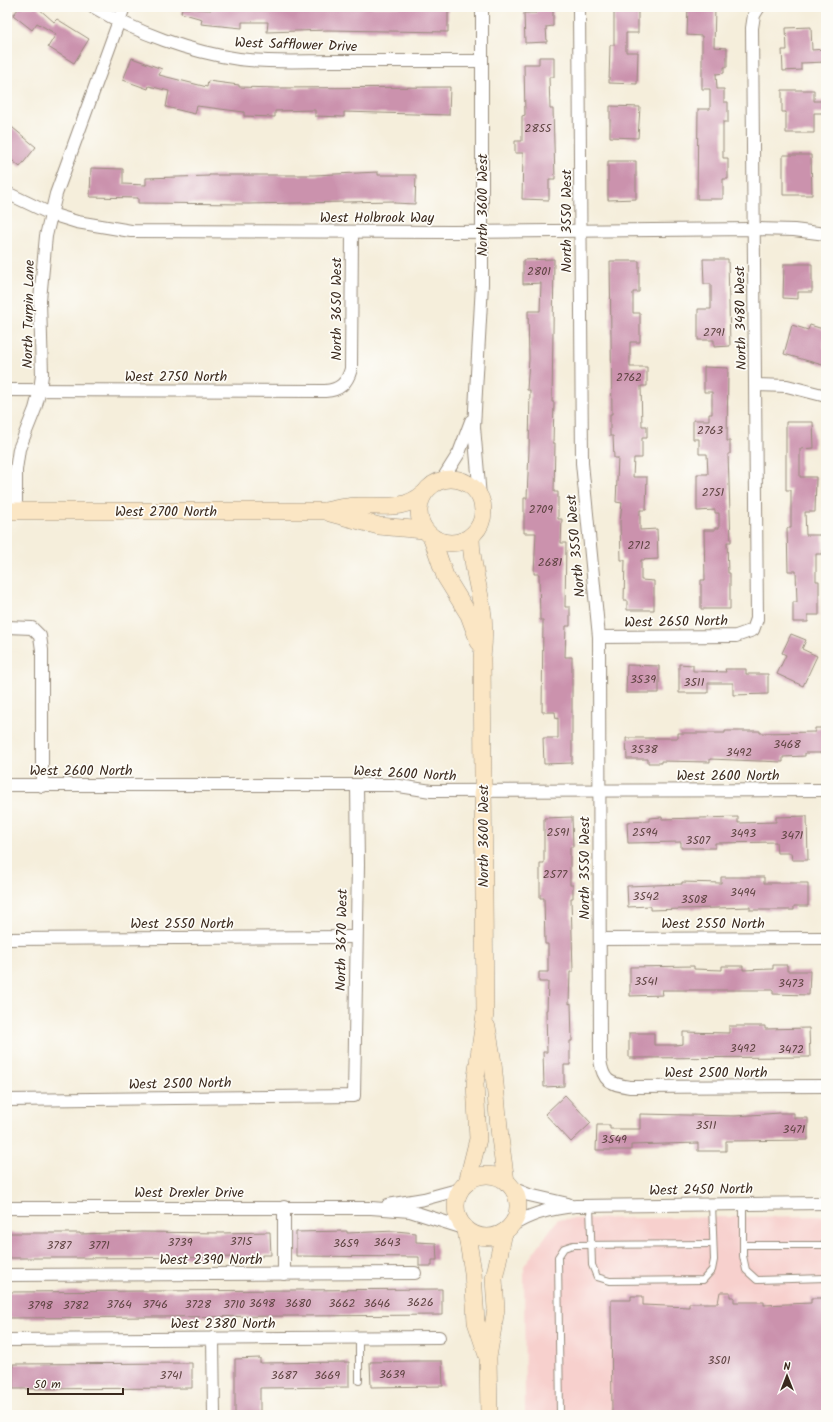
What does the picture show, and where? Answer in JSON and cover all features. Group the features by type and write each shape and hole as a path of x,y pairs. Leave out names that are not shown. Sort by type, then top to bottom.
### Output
{"street":[{"name":"West Safflower Drive","path":"94,7 119,20 190,48 239,59 291,61 482,61"},
{"name":"North Turpin Lane","path":"12,511 19,449 35,409 40,390 42,268 46,236 62,179 124,7"},
{"name":"North 3600 West","path":"480,497 475,452 474,402 479,339 482,231 482,7"},
{"name":"North 3550 West","path":"579,7 582,463 599,637 598,790 600,1060 602,1072 606,1080"},
{"name":"North 3480 West","path":"754,630 757,619 758,605 752,28 754,15 759,7"},
{"name":"West Holbrook Way","path":"7,193 52,214 95,227 131,231 352,232 754,229 794,230 826,234"},
{"name":"North 3650 West","path":"344,385 351,369 352,232"},
{"name":"West 2750 North","path":"7,390 325,391 333,390 344,385"},
{"path":"756,385 787,386 826,396"},
{"name":"North 3600 West","path":"442,480 455,460 466,437 474,402"},
{"path":"453,479 464,482 473,488 480,497 483,507 482,518 478,528 471,537 462,542 451,544 441,542 428,534 418,514 419,504 423,494 430,486 442,480 453,479"},
{"name":"West 2700 North","path":"12,511 324,511 356,506 400,506 416,500 423,494"},
{"name":"West 2700 North","path":"324,511 379,526 428,534"},
{"name":"North 3600 West","path":"428,534 445,576 474,627 482,658"},
{"name":"North 3600 West","path":"471,537 472,567 482,609 484,627 482,658 482,791 485,1014 493,1063 500,1138 509,1185"},
{"path":"7,627 25,627 37,631 40,636 42,650 42,786"},
{"name":"West 2650 North","path":"599,637 736,636 754,630"},
{"name":"North 3670 West","path":"354,1096 357,785"},
{"name":"West 2600 North","path":"7,786 393,785 431,791 826,790"},
{"name":"West 2550 North","path":"7,939 356,937"},
{"name":"West 2550 North","path":"600,939 826,938"},
{"name":"North 3600 West","path":"464,1186 478,1139 475,1084 485,1014"},
{"name":"West 2500 North","path":"606,1080 618,1085 630,1087 826,1086"},
{"name":"West 2500 North","path":"7,1100 354,1096"},
{"path":"465,1229 479,1236 488,1237 507,1229 515,1220 518,1203 509,1185 490,1176 478,1177 464,1186 456,1205 457,1213 465,1229 473,1272 476,1322 488,1357"},
{"name":"West 2450 North","path":"509,1185 529,1195 576,1206"},
{"name":"West Drexler Drive","path":"371,1208 424,1199 464,1186"},
{"name":"West 2450 North","path":"507,1229 523,1218 541,1212 576,1206 826,1203"},
{"path":"284,1207 284,1274"},
{"name":"West Drexler Drive","path":"7,1208 371,1208 410,1211 465,1229"},
{"path":"489,1415 488,1357 496,1310 494,1279 507,1229"},
{"name":"West 2390 North","path":"7,1275 415,1273"},
{"name":"West 2380 North","path":"7,1340 439,1337"},
{"path":"213,1338 214,1415"}],"lane":[{"path":"590,1206 592,1265 597,1277 610,1281 703,1280 712,1270 712,1204"},
{"path":"743,1204 743,1245 746,1270 756,1280 826,1278"},
{"path":"560,1415 558,1257 564,1248 573,1244 713,1244"},
{"path":"743,1245 826,1245"},
{"path":"359,1337 359,1381"}],"shaded area":[{"path":"826,1216 826,1415 525,1415 524,1266 558,1219"}],"building":[{"path":"20,7 37,7 54,22 57,19 89,39 74,63 48,47 56,34 37,23 32,30 13,15"},
{"path":"211,7 448,7 448,32 328,30 267,32 268,22 242,22 242,28 201,24 202,19 181,13 182,8 211,10"},
{"path":"536,7 553,7 553,26 546,27 547,42 525,43 524,13 536,13"},
{"path":"614,7 638,7 638,33 626,33 626,52 638,52 637,84 609,83 610,45 614,45"},
{"path":"688,7 715,7 714,47 727,48 727,67 724,67 724,73 716,74 717,89 724,89 724,102 728,102 728,122 723,122 723,158 728,158 728,179 723,179 723,199 697,199 698,109 710,109 710,89 702,89 702,36 687,35"},
{"path":"811,27 812,50 825,49 826,62 801,63 801,70 783,71 782,50 787,50 786,28"},
{"path":"539,57 554,57 554,77 549,77 550,109 553,109 555,179 549,179 549,200 522,199 523,153 515,153 515,141 522,141 522,116 525,115 524,64 539,64"},
{"path":"132,58 162,69 159,75 207,87 208,81 239,85 239,87 276,88 450,87 449,115 344,112 344,117 315,116 315,110 275,111 275,117 244,116 244,112 197,106 195,114 166,107 169,91 149,86 148,89 123,80"},
{"path":"782,90 814,90 814,101 825,101 825,113 814,113 814,133 786,133 786,112 782,112"},
{"path":"610,106 640,107 638,138 610,137"},
{"path":"7,123 36,147 20,167 7,156"},
{"path":"783,155 811,155 812,195 783,195"},
{"path":"608,161 636,161 636,199 608,200"},
{"path":"91,168 123,169 123,184 146,185 146,178 209,175 314,175 378,172 378,175 416,175 415,204 394,203 394,201 248,204 138,203 138,198 90,197"},
{"path":"554,259 552,402 554,402 553,443 555,443 554,492 558,492 558,519 562,519 561,543 566,543 565,607 570,607 570,626 566,626 565,657 572,657 572,763 544,764 543,738 558,738 558,718 556,719 555,712 542,712 543,620 540,620 539,574 534,574 536,533 524,533 524,498 527,498 529,450 530,390 527,390 529,359 528,311 540,311 541,283 523,284 523,260"},
{"path":"703,259 728,259 730,346 714,347 714,340 698,340 698,309 711,309 711,284 704,284"},
{"path":"610,261 639,261 639,292 633,292 633,313 640,313 640,342 630,342 630,367 647,367 647,386 641,386 642,426 647,426 647,438 642,438 642,458 634,458 633,477 647,477 646,510 640,510 640,530 657,529 658,559 641,560 641,580 654,581 654,610 627,610 627,600 624,600 625,560 621,560 620,522 622,503 616,502 618,458 614,458 613,436 610,436 610,414 612,414"},
{"path":"784,264 812,264 812,292 798,292 798,299 783,298"},
{"path":"792,325 808,330 810,325 826,330 823,348 826,349 826,366 784,354"},
{"path":"704,367 728,368 727,441 730,441 730,454 728,454 731,542 727,542 728,573 730,573 730,609 701,609 701,580 705,580 704,530 715,530 715,528 719,528 719,513 715,513 715,510 697,511 697,474 708,474 707,454 699,454 699,439 693,439 693,420 709,420 709,414 712,414 712,392 704,392"},
{"path":"786,422 813,422 814,448 800,449 800,477 816,477 815,512 805,512 806,535 823,535 823,554 816,554 816,581 819,581 819,615 808,615 808,622 793,622 793,602 797,602 796,571 788,571 787,528 791,528 791,490 786,490"},
{"path":"791,634 806,640 802,649 817,656 803,686 777,674 786,655 782,653"},
{"path":"679,664 693,665 693,671 726,672 725,669 746,669 746,674 768,674 768,694 733,695 733,683 708,683 708,693 679,693"},
{"path":"627,665 659,666 659,693 626,693"},
{"path":"815,728 826,728 826,753 805,753 805,756 783,757 783,762 710,759 710,762 661,761 661,763 648,763 648,759 627,759 626,738 678,738 678,733 725,733 725,731 760,731 760,733 815,732"},
{"path":"807,816 808,860 792,860 791,853 777,853 776,842 715,843 715,848 681,848 681,842 628,843 627,822 649,821 649,818 738,817 738,823 776,822 776,817"},
{"path":"572,817 573,847 570,847 570,885 573,885 573,898 571,898 573,972 570,972 569,1004 571,1003 572,1041 570,1041 570,1065 564,1065 564,1086 544,1087 543,1052 547,1052 546,1010 548,982 539,982 539,972 548,972 548,944 545,944 544,898 540,898 540,863 544,863 544,818"},
{"path":"721,877 764,877 764,883 808,883 808,906 794,906 794,910 750,910 750,907 650,910 650,906 628,907 627,886 682,884 682,882 721,883"},
{"path":"773,965 787,965 787,971 810,971 809,995 773,994 773,990 662,990 663,995 630,996 630,967 694,966 694,969 722,970 722,966 743,966 743,970 773,969"},
{"path":"729,1026 765,1026 765,1029 809,1028 810,1057 629,1058 629,1033 654,1033 654,1045 675,1045 683,1044 683,1032 729,1033"},
{"path":"565,1095 591,1123 571,1142 545,1114"},
{"path":"794,1113 794,1118 808,1118 808,1140 726,1141 726,1151 698,1151 698,1143 631,1145 631,1150 596,1150 597,1125 610,1125 610,1129 640,1129 640,1114 735,1116"},
{"path":"347,1231 347,1233 396,1231 416,1233 416,1242 436,1243 437,1260 432,1260 432,1266 419,1266 419,1257 296,1256 296,1232"},
{"path":"141,1232 270,1232 271,1255 262,1255 262,1257 9,1258 9,1255 7,1255 7,1233 80,1234"},
{"path":"442,1289 442,1315 7,1318 7,1292"},
{"path":"720,1292 730,1292 730,1297 734,1297 734,1302 764,1302 764,1305 811,1303 811,1298 826,1298 826,1415 811,1415 811,1413 721,1415 721,1413 612,1415 611,1300 631,1300 631,1296 643,1296 643,1305 689,1307 689,1303 718,1303"},
{"path":"260,1358 260,1363 349,1362 349,1387 260,1388 260,1415 235,1415 235,1359"},
{"path":"442,1361 443,1386 371,1387 370,1362"},
{"path":"192,1363 192,1388 13,1389 13,1364"}]}
